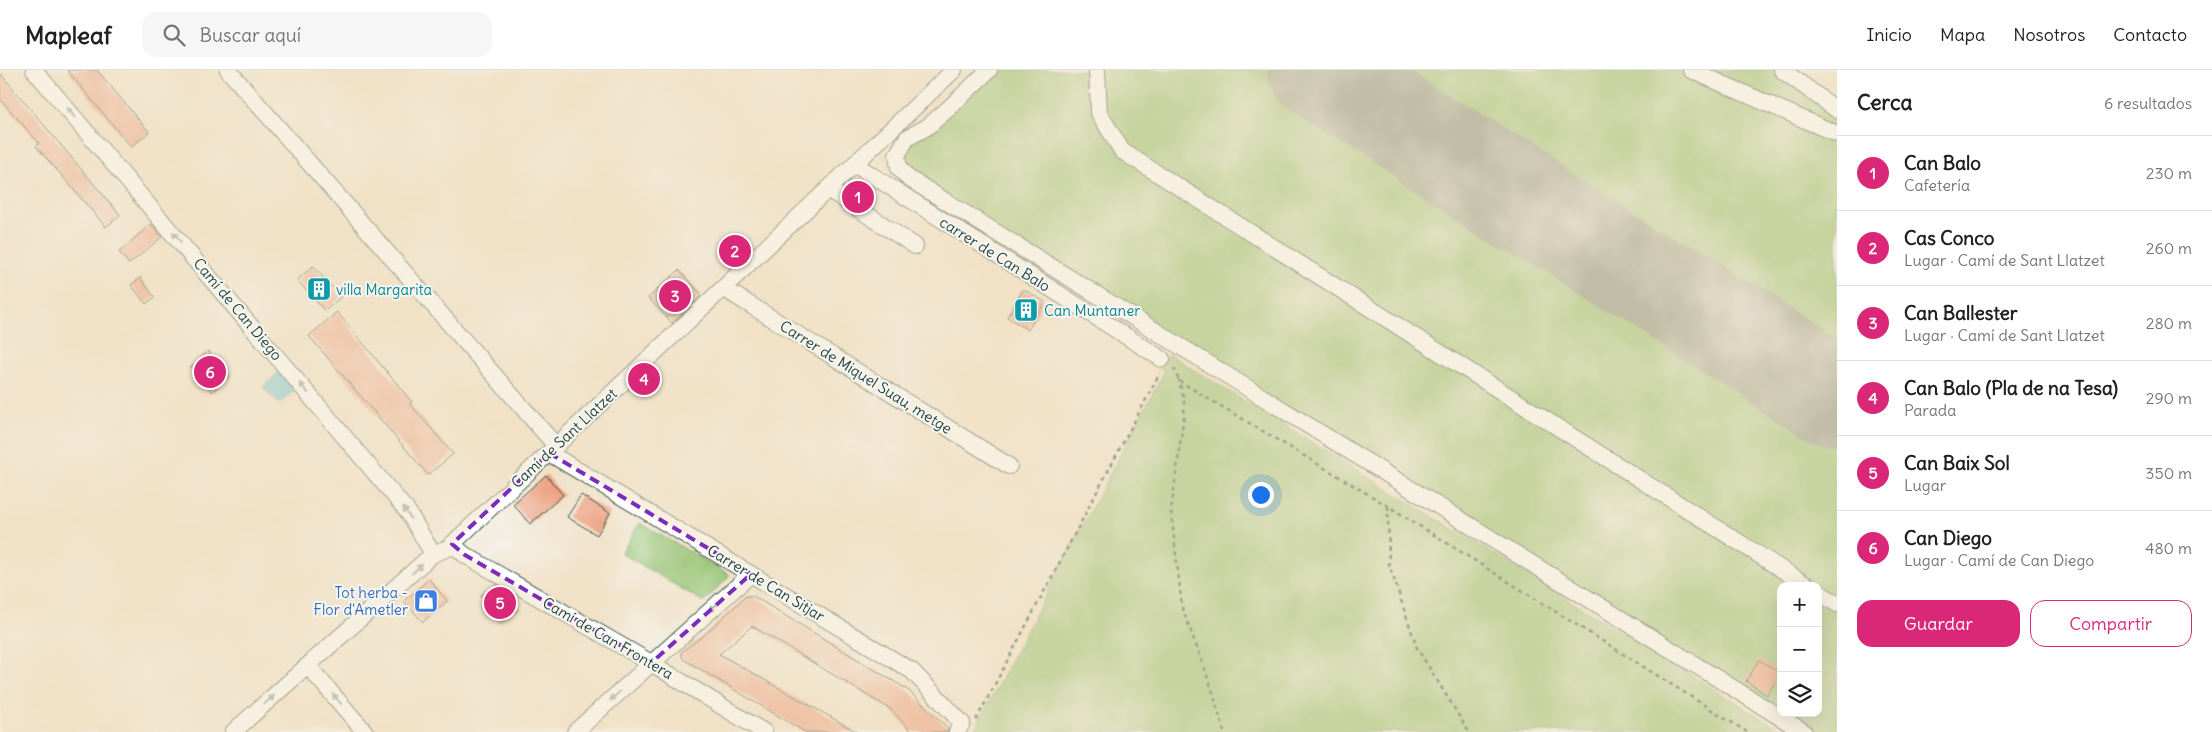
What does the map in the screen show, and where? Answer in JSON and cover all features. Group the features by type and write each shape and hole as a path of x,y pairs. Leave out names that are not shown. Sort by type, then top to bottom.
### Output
{"street":[{"name":"Camí de Can Diego","path":"34,70 408,512 433,554"},
{"name":"Carrer de Can Sitjar","path":"228,70 552,449 751,574 912,671 962,723 957,732"},
{"name":"Camí de Sant Llatzet","path":"233,732 433,554 448,548 954,70"},
{"path":"989,70 927,127 906,138 897,156 899,168 908,178 1804,732"},
{"path":"1097,70 1099,113 1122,151 1802,582"},
{"path":"1691,70 1837,134"},
{"path":"1782,70 1837,110"},
{"name":"carrer de Can Balo","path":"854,164 1162,359"},
{"path":"828,189 915,246"},
{"name":"Carrer de Miquel Suau, metge","path":"724,288 1009,466"},
{"name":"Camí de Can Frontera","path":"452,544 465,555 651,663 764,732"},
{"path":"576,732 751,574"},
{"path":"1822,595 1837,604"},
{"path":"308,666 365,732"}],"path":[{"path":"973,726 1161,372 1156,369 1162,359"},
{"path":"1224,732 1212,689 1182,607 1171,511 1184,416 1184,399 1179,381 1388,506 1747,732"},
{"path":"1388,506 1389,564 1417,648 1469,732"}],"highlighted area":[{"path":"549,453 751,574 651,663 465,555 452,544"}],"green space":[{"path":"988,70 1273,70 1837,427 1837,732 1805,732 1781,717 1822,717 1822,582 1777,582 1777,715 908,178 897,155"},
{"path":"1362,70 1781,70 1837,111 1837,367"},
{"path":"1168,354 1784,732 973,732 1164,372 1159,368"},
{"path":"640,523 730,575 704,602 621,553"}],"water":[{"path":"280,371 296,389 279,404 263,387"}],"building":[{"path":"67,70 97,70 149,132 131,147"},
{"path":"0,73 120,215 106,227 36,146 39,143 0,99"},
{"path":"854,183 867,191 862,199 847,189"},
{"path":"151,224 162,237 129,264 119,252"},
{"path":"740,234 752,247 730,268 718,255"},
{"name":"villa Margarita","path":"313,266 341,297 325,311 297,280"},
{"path":"679,270 702,295 672,323 648,298"},
{"path":"140,278 155,297 146,304 131,285"},
{"name":"Can Muntaner","path":"1023,289 1045,302 1028,330 1007,317"},
{"path":"337,312 412,402 410,404 453,454 428,475 309,336"},
{"path":"208,351 230,376 212,392 190,368"},
{"path":"546,475 563,495 530,524 513,504"},
{"path":"581,495 610,513 597,535 567,517"},
{"name":"Tot herba - Flor d'Ametler","path":"429,579 447,601 423,622 404,601"},
{"path":"497,585 505,590 518,610 499,623 481,595"},
{"path":"746,596 753,596 908,690 948,728 947,732 912,732 890,709 752,626 719,654 857,732 805,732 683,659 681,652 703,636"},
{"path":"1759,660 1777,671 1777,679 1767,695 1746,681"}],"runway":[{"path":"1317,70 1837,397"}],"place":[{"name":"Can Balo","path":"858,197"},
{"name":"Cas Conco","path":"735,251"},
{"name":"villa Margarita","path":"319,289"},
{"name":"Can Ballester","path":"675,296"},
{"name":"Can Muntaner","path":"1026,310"},
{"name":"Can Diego","path":"210,372"},
{"name":"Can Balo (Pla de na Tesa)","path":"644,379"},
{"name":"Tot herba - Flor d'Ametler","path":"426,601"},
{"name":"Can Baix Sol","path":"500,603"}]}
